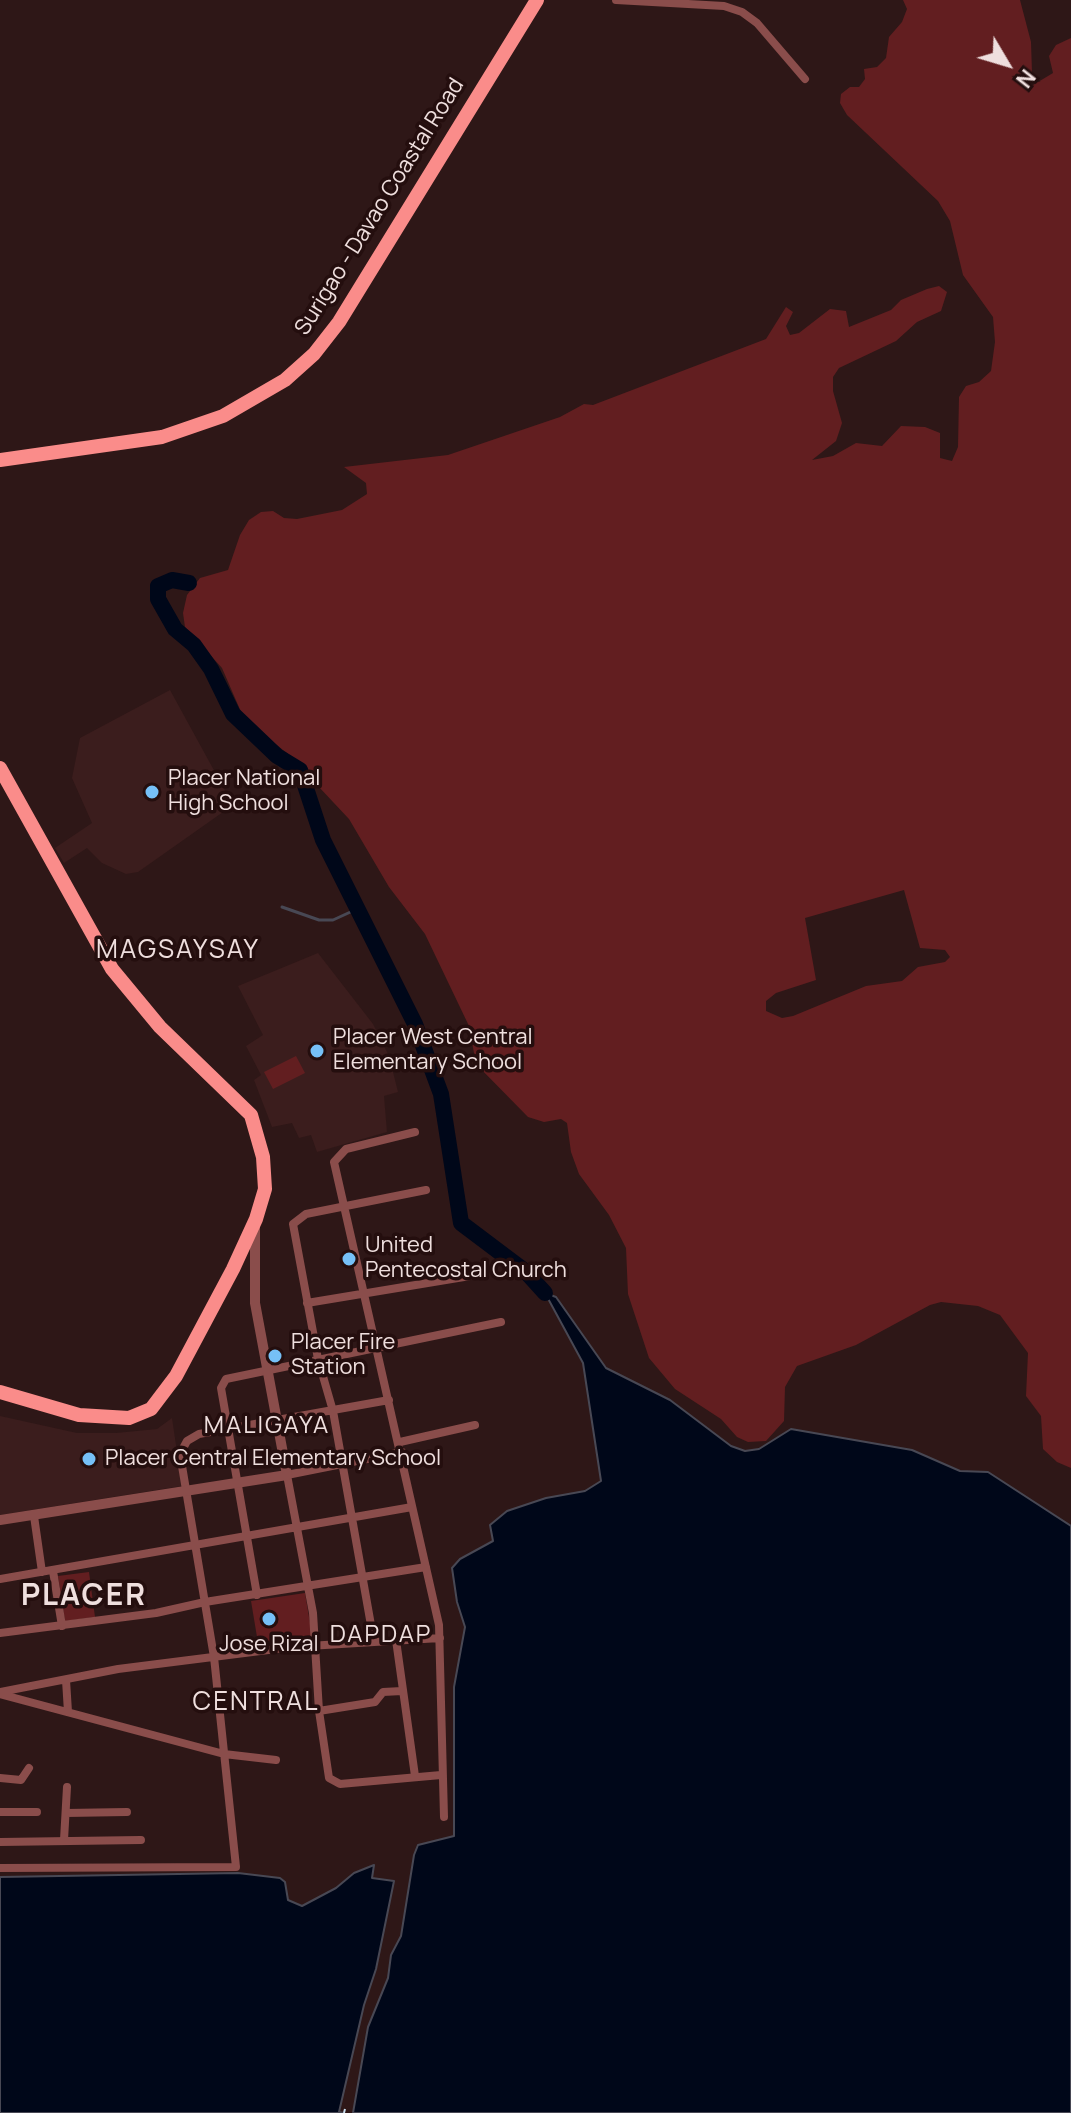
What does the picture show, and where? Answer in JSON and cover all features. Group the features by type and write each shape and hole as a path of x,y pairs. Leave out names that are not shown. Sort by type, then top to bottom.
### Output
{"highway":[{"name":"Surigao - Davao Coastal Road","path":"0,460 162,437 223,416 269,392 314,354 347,309 537,0"},
{"path":"0,768 83,922 126,986 160,1027 251,1115 265,1189 256,1219 176,1376 151,1409 129,1418 79,1415 0,1392"}],"street":[{"path":"616,0 724,6 742,12 757,23 805,79"},
{"path":"415,1132 339,1152 334,1162 400,1442 440,1638 444,1817"},
{"path":"374,1642 333,1411 318,1359 294,1221 306,1214 426,1190"},
{"path":"256,1219 255,1303 308,1585 316,1647 319,1711 332,1783 441,1775"},
{"path":"307,1303 482,1274"},
{"path":"257,1595 221,1388 224,1382 237,1375 501,1322"},
{"path":"0,1868 234,1869 237,1856 214,1657 180,1454 183,1445 199,1434 389,1400"},
{"path":"400,1442 475,1425"},
{"path":"0,1520 287,1475 402,1452"},
{"path":"0,1579 246,1539 412,1507"},
{"path":"34,1516 42,1572"},
{"path":"0,1633 156,1613 205,1602 426,1567"},
{"path":"53,1571 62,1626"},
{"path":"0,1693 214,1657 440,1638"},
{"path":"396,1640 415,1776"},
{"path":"66,1680 68,1712"},
{"path":"319,1711 375,1702 383,1692 402,1691"},
{"path":"0,1693 224,1754 276,1760"},
{"path":"0,1778 21,1780 29,1768"},
{"path":"64,1840 67,1787"},
{"path":"0,1812 37,1812"},
{"path":"66,1813 127,1812"},
{"path":"0,1842 141,1840"}],"shaded area":[{"path":"903,0 1020,0 1031,42 1032,73 1028,88 1053,73 1049,56 1056,45 1071,38 1071,1468 1057,1462 1043,1449 1041,1416 1026,1396 1028,1353 1000,1315 978,1306 941,1302 930,1305 856,1345 797,1366 785,1387 784,1421 766,1441 748,1442 737,1437 721,1419 675,1389 649,1358 628,1294 626,1248 609,1215 579,1174 571,1152 567,1123 561,1119 544,1122 528,1117 476,1064 469,1026 425,934 389,887 349,819 287,753 245,721 222,668 185,627 183,613 187,595 200,578 228,570 240,535 249,520 261,512 273,511 284,518 297,519 342,510 367,494 366,483 344,467 448,455 560,417 584,404 593,405 766,339 786,307 793,312 786,326 790,335 799,333 830,309 846,311 849,327 891,310 901,300 927,289 939,286 947,292 941,311 917,322 896,341 839,368 833,377 833,391 842,423 836,441 812,460 833,456 856,443 882,446 901,426 925,427 940,433 940,458 952,461 958,447 959,397 966,386 979,382 991,371 995,342 993,317 963,275 950,221 938,201 847,115 840,103 841,94 850,87 859,87 865,79 864,69 877,67 886,58 889,37 902,22 907,9","holes":["904,890 920,948 945,950 950,957 945,962 918,967 902,981 866,986 793,1016 782,1018 766,1011 766,1001 776,993 816,980 805,918"]},
{"name":"Placer National High School","path":"170,690 233,805 138,872 126,874 102,863 87,848 64,863 55,848 92,823 72,778 80,738"},
{"name":"Placer West Central Elementary School","path":"318,953 373,1024 389,1056 398,1092 384,1096 387,1132 317,1152 311,1135 299,1138 292,1123 272,1127 254,1080 261,1075 246,1046 263,1035 238,986"},
{"path":"296,1056 305,1073 273,1089 264,1072"},
{"name":"Placer Central Elementary School","path":"0,1416 77,1433 157,1429 172,1418 182,1486 0,1515"},
{"path":"89,1572 95,1617 65,1621 58,1576"},
{"path":"305,1593 312,1635 258,1643 251,1601"}],"water":[{"path":"545,1293 556,1297 606,1368 670,1400 731,1446 745,1451 759,1449 791,1429 912,1450 960,1471 988,1472 1071,1526 1071,2113 353,2113 368,2027 388,1978 391,1955 401,1936 414,1855 418,1845 454,1836 454,1687 465,1627 457,1602 452,1568 460,1559 493,1541 490,1525 507,1511 546,1498 585,1491 601,1481 583,1363"},
{"path":"374,1865 372,1878 394,1881 376,1969 364,2005 339,2112 344,2113 0,2113 0,1877 238,1873 280,1878 285,1882 288,1900 302,1906 336,1888 354,1873"}],"waterway":[{"path":"189,583 172,580 158,586 158,599 175,629 194,645 211,669 233,714 277,756 300,770 323,840 415,1024 441,1094 461,1223 526,1272 545,1293"},
{"path":"282,907 319,920 333,920 357,909"}],"ferry route":[{"path":"344,2113 345,2109"}],"place":[{"name":"Placer National High School","path":"152,792"},
{"name":"Placer West Central Elementary School","path":"317,1051"},
{"name":"United Pentecostal Church","path":"349,1259"},
{"name":"Placer Fire Station","path":"275,1356"},
{"name":"Placer Central Elementary School","path":"89,1459"},
{"name":"Jose Rizal","path":"269,1619"}],"district":[{"name":"MAGSAYSAY","path":"178,951"},
{"name":"MALIGAYA","path":"267,1426"},
{"name":"PLACER","path":"84,1597"},
{"name":"DAPDAP","path":"381,1635"},
{"name":"CENTRAL","path":"256,1703"}]}
